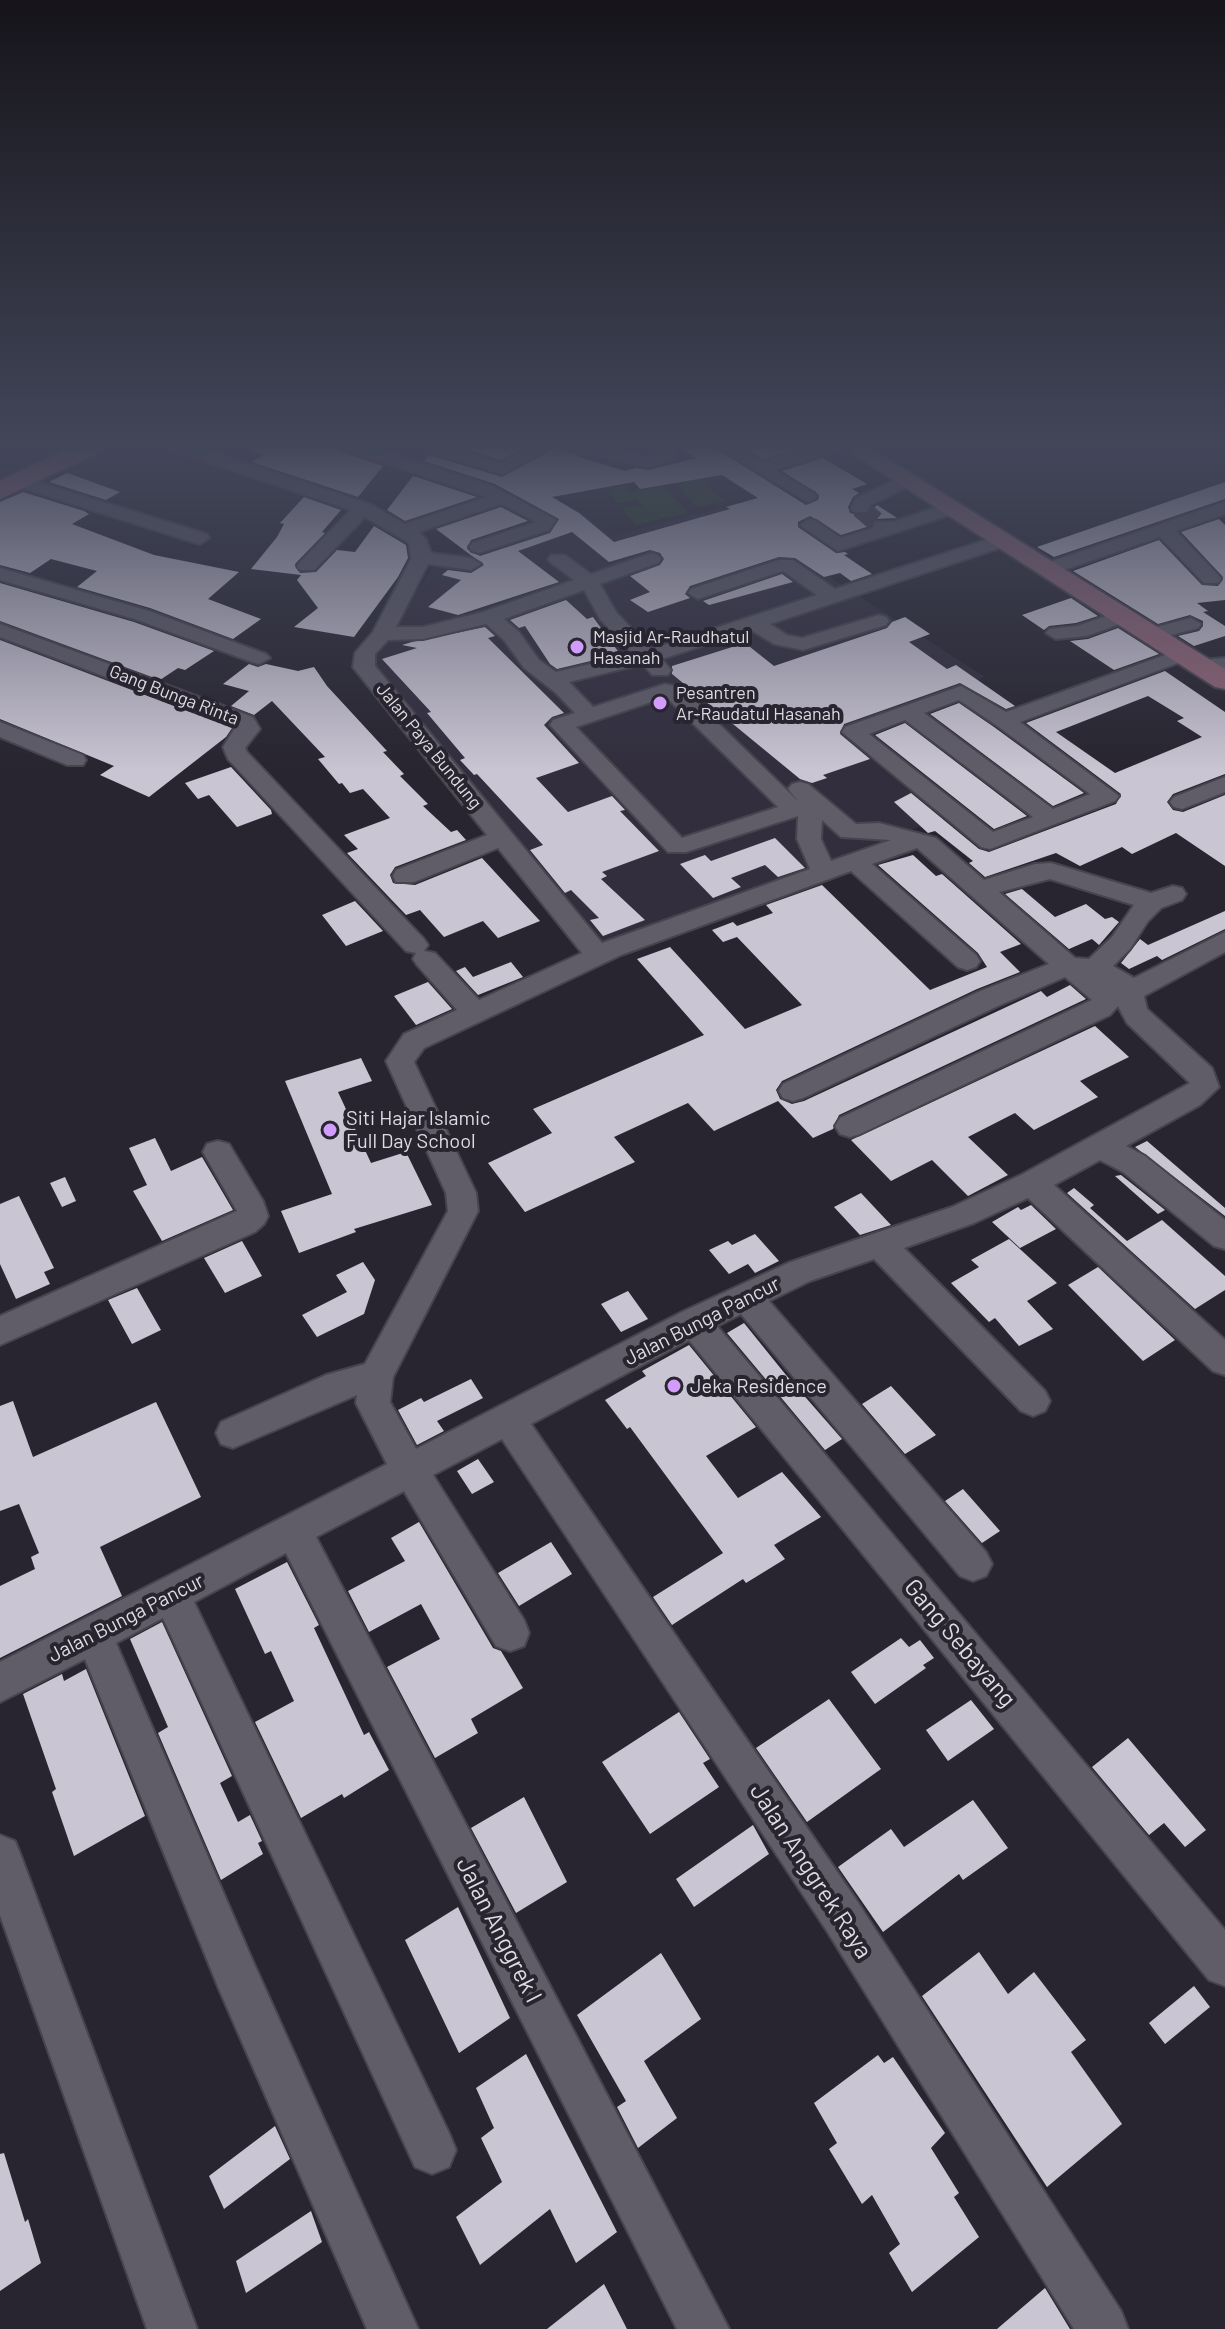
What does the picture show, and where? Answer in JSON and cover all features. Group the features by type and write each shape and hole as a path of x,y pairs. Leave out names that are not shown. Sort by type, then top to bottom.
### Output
{"main road":[{"path":"1023,554 1148,635 1202,662 1225,681"}],"street":[{"path":"307,566 319,554"},
{"path":"421,554 421,557 480,554"},
{"path":"558,684 652,662 831,596 963,554"},
{"path":"1048,569 1092,554"},
{"path":"1190,554 1218,579"},
{"name":"Jalan Paya Bundung","path":"421,557 382,634 365,653 364,667 598,955"},
{"path":"558,559 590,583 607,615 652,662 850,832 879,830 927,843 978,890 1082,967 1134,990 1225,941"},
{"path":"382,634 423,633 490,617 651,559"},
{"path":"698,593 786,564 831,596"},
{"path":"0,574 142,615 259,658"},
{"path":"1186,582 1218,579"},
{"path":"726,615 812,583"},
{"path":"490,617 512,636 531,664 558,684 588,714"},
{"path":"1056,633 1080,632 1121,617"},
{"path":"754,623 781,640 803,644 879,621"},
{"path":"1148,635 1191,624"},
{"name":"Gang Bunga Rinta","path":"0,630 245,722 249,729 234,747 236,754 474,1011"},
{"path":"1004,720 1202,662"},
{"path":"672,690 794,810 677,847 561,725 588,714 672,690"},
{"path":"961,692 1107,794 998,840 987,841 853,732 907,711 961,692"},
{"path":"907,711 1051,819"},
{"path":"0,729 75,760"},
{"path":"1182,802 1225,784"},
{"path":"811,798 809,839 825,874"},
{"path":"405,876 504,837"},
{"path":"510,1633 373,1403 376,1376 463,1211 461,1193 400,1061 414,1041 598,955 917,839"},
{"path":"855,862 967,961"},
{"path":"793,1091 988,999 1082,967 1121,943 1139,915 1163,898 1051,871 1035,872 978,890"},
{"path":"850,1126 1106,1004 1106,997 1082,967"},
{"name":"Jalan Bunga Pancur","path":"1134,990 1130,1004 1137,1016 1215,1088"},
{"name":"Jalan Bunga Pancur","path":"0,1683 694,1322 799,1272 878,1242 963,1215 1032,1183 1205,1087 1215,1088"},
{"path":"1098,1145 1134,1164 1225,1237"},
{"path":"0,1331 244,1223 253,1216 252,1209 218,1152"},
{"path":"1032,1183 1225,1361"},
{"path":"878,1242 1033,1401"},
{"path":"746,1297 973,1564"},
{"name":"Gang Sebayang","path":"694,1322 1225,1964"},
{"path":"233,1433 338,1385 376,1376"},
{"name":"Jalan Anggrek Raya","path":"509,1420 842,1916 1103,2329"},
{"name":"Jalan Anggrek I","path":"294,1531 704,2329"},
{"path":"171,1595 432,2150"},
{"path":"94,1635 235,1973 393,2329"},
{"path":"0,1856 172,2329"}],"shaded area":[{"name":"Pesantren Ar-Raudatul Hasanah","path":"457,554 793,554 985,677 846,729 945,818 849,852 855,862 601,942 370,661 437,561"}],"building":[{"path":"0,554 151,554 239,572 208,599 261,619 233,639 150,608 77,587 97,571 51,559 30,573 0,565"},
{"path":"263,554 305,554 295,564 300,573 316,572 333,554 407,554 408,558 398,577 354,637 294,627 318,608 297,580 301,575 251,569"},
{"path":"469,554 522,554 559,582 458,615 428,607 461,580 442,575 448,570 471,573 484,565"},
{"path":"599,554 637,554 609,562"},
{"path":"660,554 848,554 844,555 872,574 851,581 840,573 824,577 795,558 779,557 690,586 685,594 690,598 648,612 630,600 650,592 630,576 660,565 664,559"},
{"path":"1121,554 1172,554 1202,585 1218,586 1223,577 1201,554 1225,554 1225,600 1197,603 1208,611 1203,612 1225,626 1225,636 1194,646 1178,636 1199,631 1203,621 1190,615 1158,624 1073,571"},
{"path":"782,574 793,582 709,605 703,601"},
{"path":"0,583 134,622 214,651 185,670 178,668 160,680 0,621"},
{"path":"1071,598 1098,616 1076,623 1049,626 1044,630 1022,615"},
{"name":"Masjid Ar-Raudhatul Hasanah","path":"566,600 587,619 593,617 620,654 557,669 550,664 525,626 519,628 510,620"},
{"path":"905,617 930,634 909,642 947,669 956,665 1015,706 1006,709 960,683 844,724 840,734 870,759 823,775 827,778 812,783 800,779 672,674 672,666 745,643 774,666 887,628 892,622"},
{"path":"485,627 495,636 488,638 564,713 552,717 544,725 579,763 536,778 568,812 612,796 625,810 620,811 659,851 602,872 607,876 601,879 645,920 603,936 590,920 599,918 571,890 565,893 530,850 543,845 460,760 465,758 427,713 431,712 382,659 417,648 402,645"},
{"path":"1118,628 1159,654 1114,670 1070,641 1088,639"},
{"path":"0,640 232,728 226,737 149,797 100,775 114,766 0,719"},
{"path":"249,664 258,667 266,664 298,671 314,667 327,686 387,751 383,752 404,774 400,776 428,804 423,806 451,832 457,830 466,840 395,867 390,875 393,883 415,885 482,858 540,921 498,938 483,921 444,937 420,910 406,915 347,853 358,849 344,835 390,818 363,789 350,793 342,783 339,784 318,759 325,757 272,701 254,715 231,706 249,691 223,684"},
{"path":"1165,671 1225,712 1225,774 1173,794 1167,802 1173,810 1183,812 1225,795 1225,866 1176,833 1132,854 1122,847 1080,866 1056,853 985,877 969,863 973,861 935,831 928,833 894,802 911,793 979,849 989,852 1116,804 1121,794 1026,723","holes":["1148,696 1184,718 1177,721 1202,737 1115,773 1056,732"]},
{"path":"959,703 1084,793 1053,806 930,714"},
{"path":"905,723 1027,816 994,829 875,735"},
{"path":"231,767 272,814 237,827 209,795 198,799 185,783"},
{"path":"775,838 805,868 778,877 765,865 731,878 741,887 713,898 680,864 705,855 711,861"},
{"path":"913,855 936,876 942,874 1021,944 1000,952 1020,972 977,989 782,1081 776,1090 780,1099 792,1104 804,1101 1041,991 1047,997 1070,985 1086,999 839,1115 833,1129 813,1138 778,1101 714,1131 688,1103 614,1137 635,1162 525,1212 488,1163 552,1133 533,1109 704,1035 637,959 670,947 745,1029 802,1005 737,937 723,942 712,930 733,922 737,926 773,913 766,905 822,885 930,990 987,967 978,953 878,865"},
{"path":"1022,889 1055,917 1086,904 1105,919 1112,917 1119,922 1099,945 1092,939 1069,949 1005,894"},
{"path":"355,901 383,931 346,946 322,915"},
{"path":"1225,911 1225,929 1162,960 1157,956 1129,969 1121,963 1140,939 1148,945"},
{"path":"511,962 523,977 478,995 456,971 465,967 473,977"},
{"path":"428,982 452,1009 416,1025 394,996"},
{"path":"1095,1026 1129,1057 1080,1081 1098,1097 1034,1130 1015,1113 968,1137 1008,1175 968,1196 932,1160 891,1181 851,1140"},
{"path":"361,1058 372,1081 338,1092 371,1163 406,1152 432,1205 354,1229 356,1232 299,1253 281,1211 332,1194 285,1081"},
{"path":"155,1138 171,1171 202,1157 233,1210 162,1241 133,1191 147,1185 129,1148"},
{"path":"1147,1141 1225,1208 1225,1216 1135,1147"},
{"path":"1121,1175 1165,1210 1158,1214 1115,1176"},
{"path":"65,1177 76,1201 62,1207 50,1183"},
{"path":"1074,1188 1094,1205 1090,1208 1127,1241 1162,1220 1225,1276 1225,1290 1195,1309 1067,1193"},
{"path":"861,1193 891,1225 860,1235 834,1207"},
{"path":"19,1196 54,1268 44,1272 50,1284 16,1299 0,1264 0,1204"},
{"path":"1031,1205 1056,1229 1020,1248 992,1222 1018,1207 1021,1210"},
{"path":"755,1234 779,1261 755,1273 748,1264 729,1274 709,1250 728,1241 732,1245"},
{"path":"1009,1239 1057,1283 1027,1301 1053,1329 1019,1346 995,1318 989,1322 951,1283 979,1267 971,1260"},
{"path":"242,1241 262,1276 225,1293 204,1258"},
{"path":"363,1262 375,1280 364,1314 317,1337 302,1315 347,1292 336,1275"},
{"path":"1098,1267 1175,1340 1143,1361 1068,1285"},
{"path":"137,1288 161,1330 132,1344 108,1300"},
{"path":"628,1291 648,1319 621,1332 601,1304"},
{"path":"744,1323 842,1439 825,1450 727,1333"},
{"path":"689,1345 756,1427 706,1456 738,1498 782,1472 821,1517 774,1545 785,1559 746,1583 743,1579 672,1625 653,1597 723,1553 630,1427 627,1429 605,1400 646,1376 642,1371"},
{"path":"471,1379 483,1398 437,1421 444,1431 417,1445 398,1410 421,1398 424,1402"},
{"path":"891,1386 936,1435 905,1454 862,1404"},
{"path":"13,1401 33,1457 156,1402 201,1497 100,1547 122,1596 0,1658 0,1586 35,1569 31,1557 39,1553 19,1504 0,1511 0,1406"},
{"path":"478,1459 494,1482 472,1494 457,1471"},
{"path":"963,1489 1000,1531 982,1543 945,1501"},
{"path":"419,1522 493,1648 501,1651 523,1688 471,1719 478,1733 435,1758 387,1667 440,1639 421,1604 369,1632 348,1591 405,1561 391,1538"},
{"path":"551,1542 572,1574 519,1606 498,1573"},
{"path":"287,1562 319,1625 314,1628 364,1735 369,1732 389,1770 344,1798 342,1794 301,1818 255,1722 294,1701 271,1651 265,1654 235,1589"},
{"path":"162,1622 232,1776 220,1783 238,1822 250,1815 262,1841 258,1843 263,1854 221,1880 158,1733 168,1727 130,1639"},
{"path":"901,1638 909,1647 920,1640 934,1658 923,1665 926,1668 875,1704 851,1672"},
{"path":"86,1669 145,1816 74,1856 52,1792 56,1789 23,1694 62,1674 64,1681"},
{"path":"829,1699 881,1769 807,1822 756,1748"},
{"path":"971,1700 994,1729 948,1761 926,1730"},
{"path":"679,1712 710,1759 703,1763 719,1787 650,1834 602,1762"},
{"path":"1128,1738 1206,1830 1185,1847 1164,1823 1149,1835 1092,1767"},
{"path":"524,1797 567,1882 516,1913 471,1828"},
{"path":"973,1800 1008,1848 963,1880 959,1874 883,1932 838,1867 891,1829 904,1847"},
{"path":"753,1825 769,1854 694,1907 676,1879"},
{"path":"458,1907 510,2018 459,2053 405,1940"},
{"path":"979,1952 1008,1994 1034,1972 1086,2040 1071,2052 1122,2124 1047,2187 922,1996"},
{"path":"661,1953 701,2019 644,2061 677,2118 638,2148 617,2107 626,2101 577,2015"},
{"path":"1194,1986 1210,2007 1165,2044 1149,2023"},
{"path":"526,2054 617,2232 576,2263 550,2209 480,2265 456,2217 502,2182 481,2138 494,2128 476,2088"},
{"path":"878,2055 884,2063 893,2057 945,2133 931,2148 959,2193 954,2197 979,2237 912,2292 889,2253 900,2244 872,2195 862,2204 829,2149 837,2143 814,2103"},
{"path":"275,2126 290,2159 224,2209 209,2176"},
{"path":"4,2153 41,2263 0,2291 0,2154"},
{"path":"311,2211 322,2242 246,2293 236,2261"},
{"path":"604,2284 627,2329 547,2329"},
{"path":"1045,2288 1070,2329 997,2329"}],"place":[{"name":"Masjid Ar-Raudhatul Hasanah","path":"577,647"},
{"name":"Pesantren Ar-Raudatul Hasanah","path":"660,703"},
{"name":"Siti Hajar Islamic Full Day School","path":"330,1130"},
{"name":"Jeka Residence","path":"674,1386"}]}
